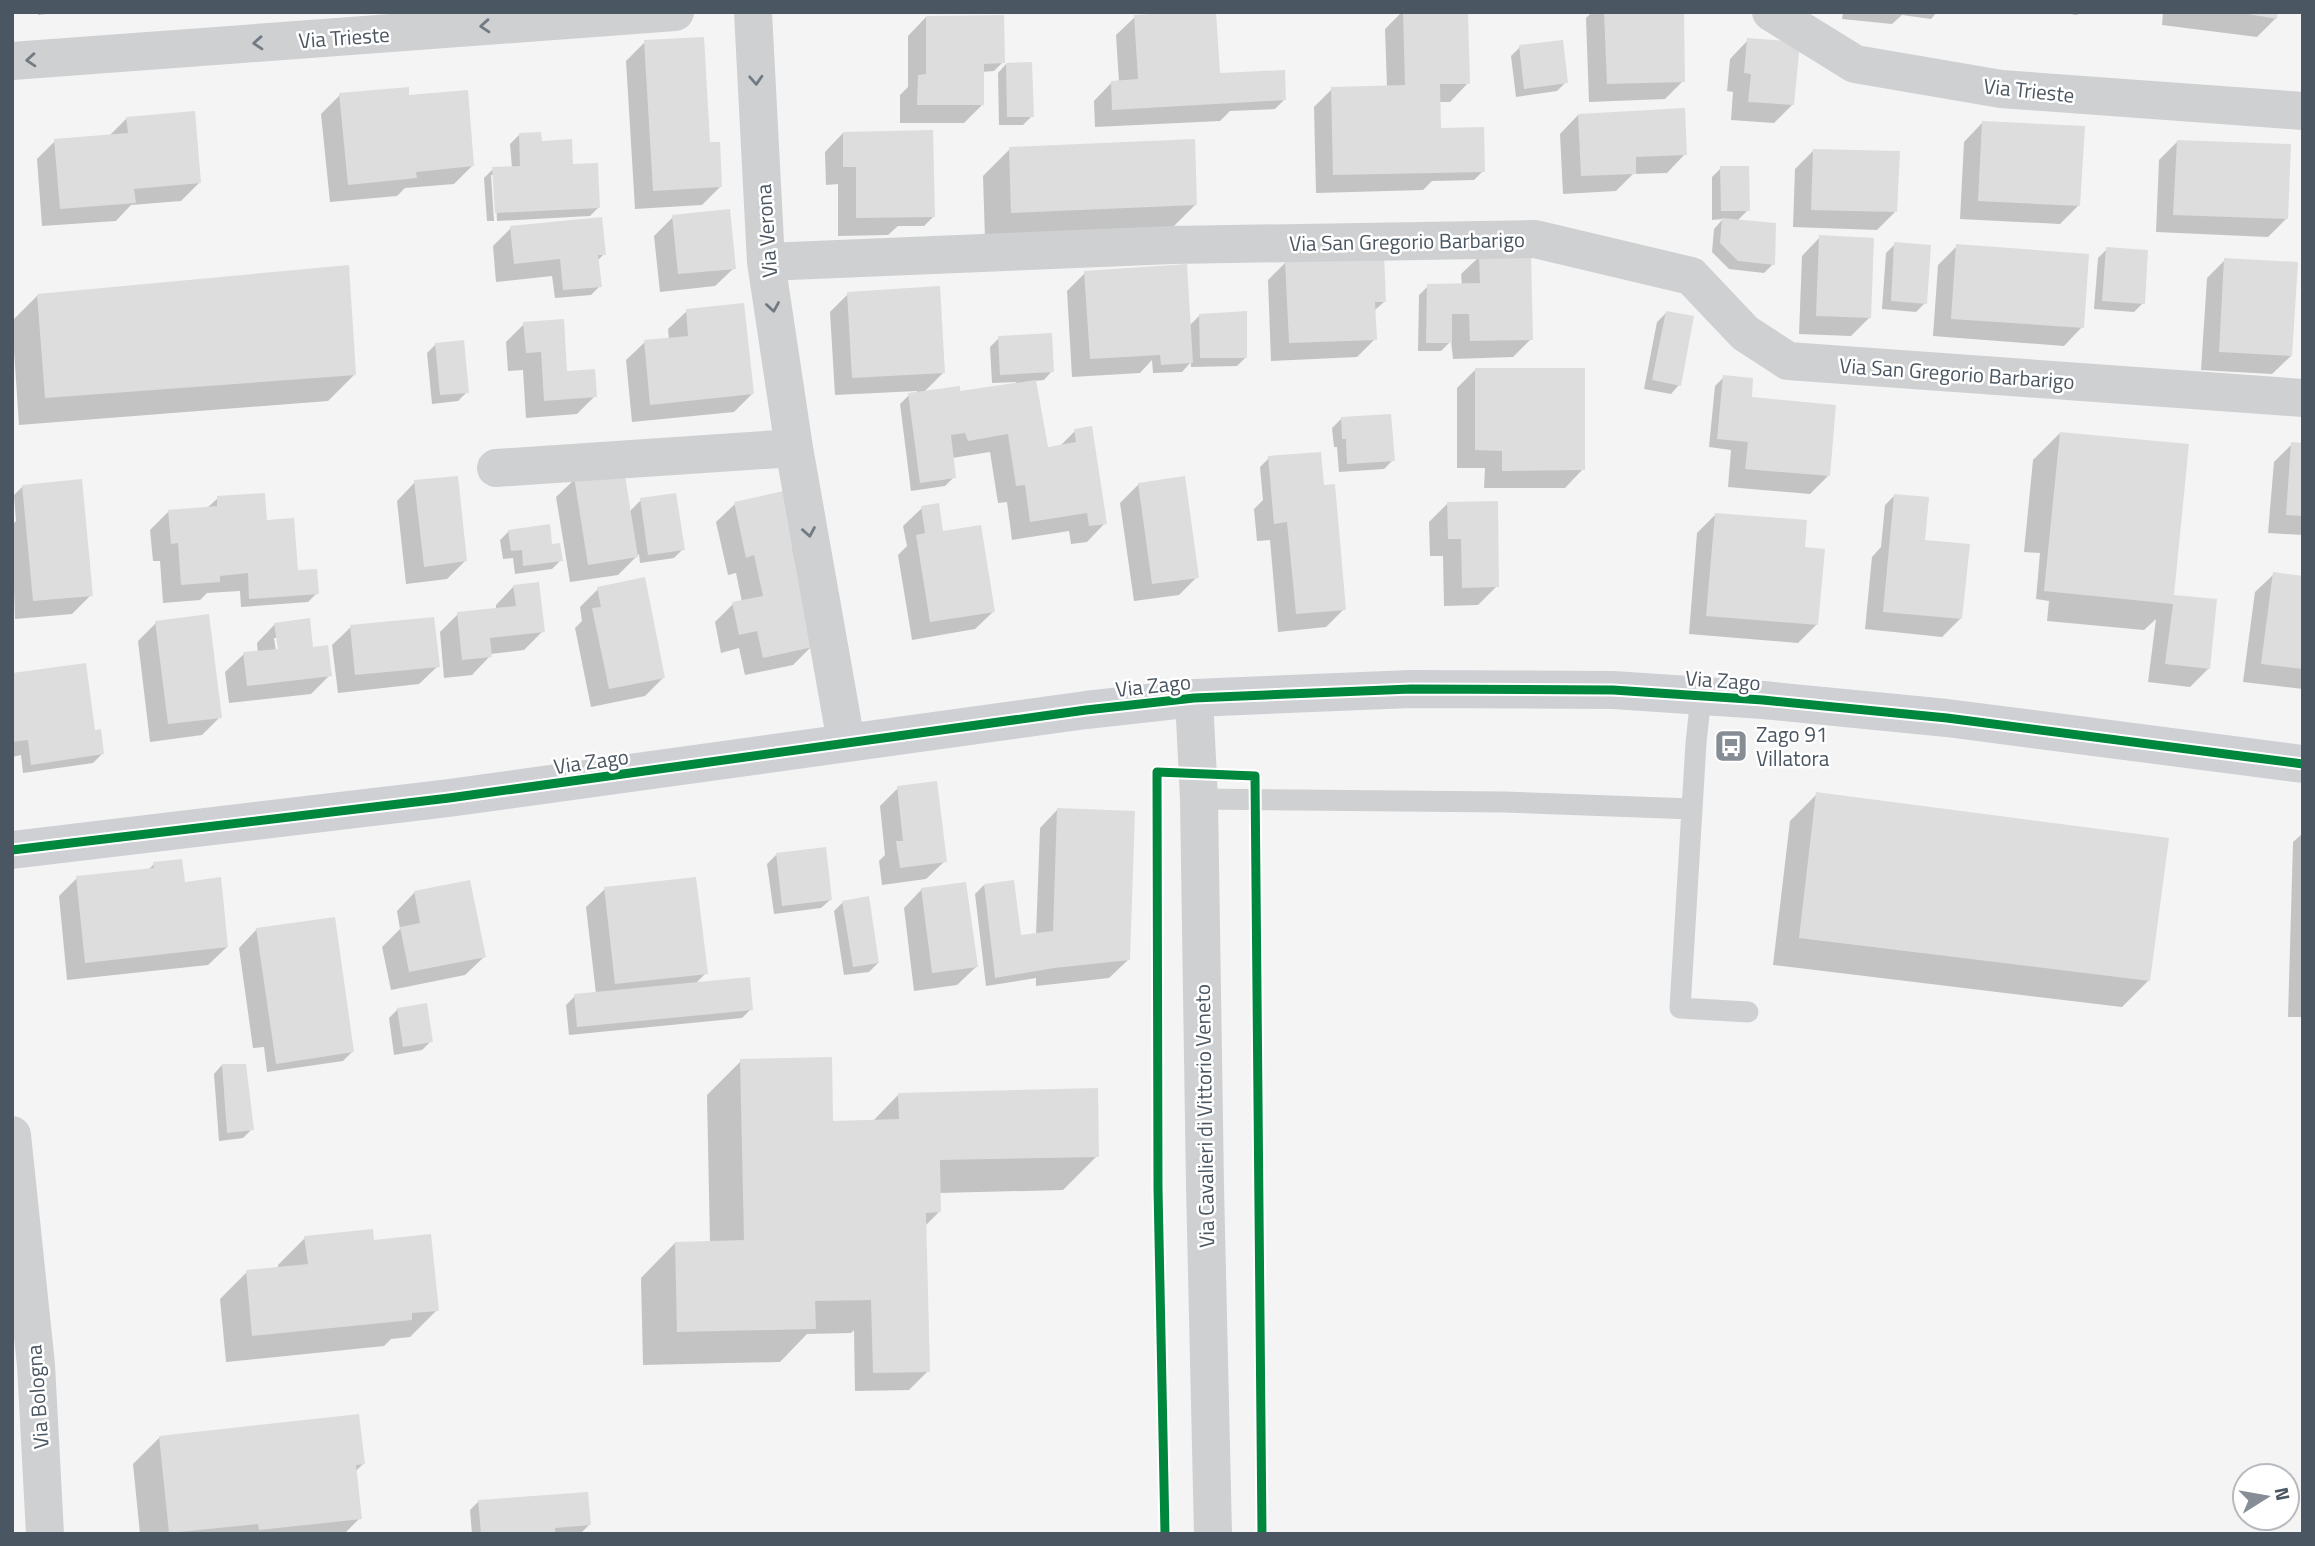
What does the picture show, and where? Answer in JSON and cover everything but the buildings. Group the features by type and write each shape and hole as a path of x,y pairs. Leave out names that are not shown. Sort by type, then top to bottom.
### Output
{"street":[{"name":"Via Trieste","path":"12,61 675,12"},
{"name":"Via Verona","path":"752,12 766,261 794,448 846,742"},
{"name":"Via Trieste","path":"1771,12 1855,64 2001,89 2303,111"},
{"name":"Via San Gregorio Barbarigo","path":"766,261 1173,245 1535,239 1691,276 1745,333 1788,361 2303,398"},
{"path":"496,468 794,448"},
{"name":"Via Zago","path":"12,850 449,798 846,742 1194,698 1411,689 1613,690 1763,700 1947,718 2303,764"},
{"name":"Via Cavalieri di Vittorio Veneto","path":"1194,698 1199,799 1204,1172 1213,1534"},
{"name":"Via Bologna","path":"12,1135 36,1365 45,1534"}],"lane":[{"path":"1700,696 1680,1008 1748,1012"},
{"path":"1199,799 1504,802 1692,809"}],"cycle path":[{"path":"12,850 449,798 1086,710 1194,698 1411,689 1613,690 1763,700 1947,718 2303,764"},
{"path":"1165,1534 1158,1188 1157,772 1255,776 1262,1534"}],"place":[{"name":"Zago 91 Villatora","path":"1731,746"}]}
